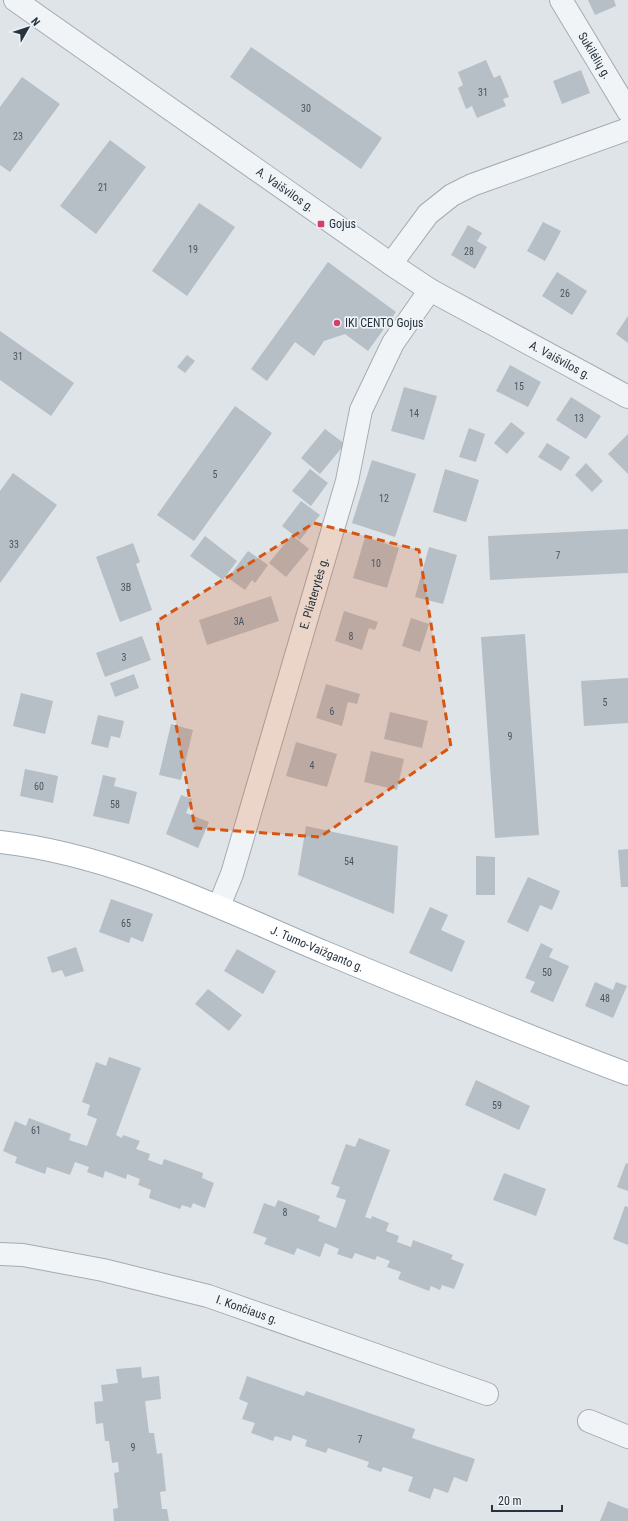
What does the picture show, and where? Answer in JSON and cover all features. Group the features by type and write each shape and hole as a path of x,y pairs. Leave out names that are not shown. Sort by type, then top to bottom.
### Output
{"main road":[{"name":"J. Tumo-Vaižganto g.","path":"0,842 58,852 101,863 219,906 356,965 572,1053 628,1074"}],"street":[{"name":"A. Vaišvilos g.","path":"15,0 430,290 628,397"},
{"name":"Sukilėlių g.","path":"561,0 628,111"},
{"path":"391,264 428,214 452,194 472,185 628,129"},
{"name":"E. Pliaterytės g.","path":"219,906 232,874 347,481 361,410 393,343 430,290"},
{"name":"I. Končiaus g.","path":"0,1254 23,1256 103,1270 208,1296 487,1394"},
{"path":"589,1421 628,1437"}],"highlighted area":[{"path":"314,523 419,550 451,747 320,837 195,828 157,621"}],"building":[{"path":"588,0 614,0 616,6 595,15"},
{"path":"251,47 382,138 361,169 230,77"},
{"path":"486,60 494,78 500,75 509,97 503,99 506,106 477,118 472,106 466,109 458,88 463,85 458,72"},
{"path":"581,70 590,93 562,104 553,81"},
{"path":"22,77 60,104 10,172 0,165 0,107"},
{"path":"110,140 146,167 96,234 60,206"},
{"path":"199,203 235,227 187,296 152,271"},
{"path":"543,222 561,231 545,261 527,251"},
{"path":"468,225 482,233 477,241 487,247 475,269 451,255"},
{"name":"IKI CENTO Gojus","path":"328,262 396,312 368,351 345,334 324,341 314,356 295,342 267,381 251,369"},
{"path":"557,272 587,291 572,315 542,296"},
{"path":"628,316 628,343 616,334"},
{"path":"0,331 74,383 51,416 0,380"},
{"path":"187,355 195,361 185,373 177,367"},
{"path":"510,365 541,382 528,407 496,391"},
{"path":"404,387 437,396 424,440 391,431"},
{"path":"571,397 601,416 586,439 556,420"},
{"path":"235,406 272,433 194,541 157,515"},
{"path":"511,422 525,433 507,454 494,443"},
{"path":"469,428 485,434 476,462 459,457"},
{"path":"325,429 345,444 320,474 301,458"},
{"path":"628,434 628,474 608,454"},
{"path":"547,443 570,457 561,471 538,457"},
{"path":"372,460 416,474 395,537 352,523"},
{"path":"586,463 603,481 592,492 575,475"},
{"path":"310,469 328,483 311,506 292,491"},
{"path":"445,469 479,480 466,522 433,512"},
{"path":"13,473 57,505 0,583 0,491"},
{"path":"301,501 320,515 300,540 282,526"},
{"path":"628,529 628,573 490,580 488,536"},
{"path":"292,535 309,549 286,577 269,563"},
{"path":"205,536 237,561 223,580 190,556"},
{"path":"365,537 399,548 387,588 353,578"},
{"path":"133,543 140,562 136,564 152,610 120,622 96,557"},
{"path":"429,547 457,555 443,604 415,597"},
{"path":"248,551 268,565 255,583 252,580 245,590 228,578"},
{"path":"271,596 279,621 207,645 199,620"},
{"path":"344,611 378,622 375,630 369,628 362,650 335,641"},
{"path":"411,618 429,624 420,652 402,646"},
{"path":"525,634 539,835 495,838 481,637"},
{"path":"142,636 151,660 105,677 96,653"},
{"path":"134,674 139,688 115,697 110,683"},
{"path":"628,678 628,723 584,726 581,681"},
{"path":"326,684 360,694 357,704 348,702 342,726 316,718"},
{"path":"21,693 53,701 45,734 13,726"},
{"path":"390,712 428,721 422,748 384,739"},
{"path":"98,715 124,721 120,738 111,736 108,748 91,744"},
{"path":"171,724 193,730 181,780 159,775"},
{"path":"296,742 337,754 327,787 286,776"},
{"path":"371,751 404,759 397,790 364,782"},
{"path":"25,769 58,776 53,803 20,796"},
{"path":"103,775 116,778 114,786 137,792 129,824 93,816"},
{"path":"181,795 192,799 186,813 209,822 198,848 166,834"},
{"path":"306,826 398,846 394,914 298,875"},
{"path":"628,849 628,887 621,887 618,850"},
{"path":"476,856 495,857 495,895 476,895"},
{"path":"528,877 560,891 552,910 540,905 528,932 507,922"},
{"path":"111,899 153,914 143,942 131,937 129,943 99,932"},
{"path":"430,907 448,915 441,930 465,941 452,972 409,953"},
{"path":"541,943 553,949 549,957 569,966 553,1002 530,992 535,982 525,978"},
{"path":"76,947 84,971 65,977 62,970 52,973 47,957"},
{"path":"237,949 276,971 263,994 224,971"},
{"path":"595,982 613,990 616,982 627,986 613,1018 585,1006"},
{"path":"208,989 242,1015 229,1031 195,1004"},
{"path":"109,1057 141,1068 116,1135 122,1138 123,1135 140,1141 136,1149 150,1154 148,1160 162,1165 164,1159 203,1173 202,1178 214,1183 205,1208 193,1203 191,1208 182,1205 180,1209 149,1198 151,1190 138,1185 140,1179 127,1174 126,1179 105,1171 103,1178 87,1172 89,1167 75,1162 70,1175 47,1167 45,1174 15,1163 17,1157 3,1151 15,1121 26,1126 29,1118 71,1134 69,1140 87,1146 97,1119 87,1115 90,1105 82,1102 96,1062 106,1066"},
{"path":"476,1080 530,1106 519,1130 465,1105"},
{"path":"359,1138 390,1150 365,1217 371,1219 372,1216 389,1223 386,1231 399,1236 397,1242 411,1247 413,1240 453,1255 451,1259 464,1264 454,1289 442,1285 440,1290 431,1286 429,1291 398,1279 401,1272 387,1267 390,1261 377,1256 375,1260 355,1253 352,1259 337,1254 339,1249 325,1243 320,1257 297,1248 294,1255 264,1244 267,1238 253,1233 264,1203 275,1207 278,1200 320,1216 318,1221 336,1228 346,1200 336,1197 340,1187 331,1184 346,1144 355,1147"},
{"path":"626,1163 628,1164 628,1191 617,1187"},
{"path":"504,1173 546,1189 536,1216 493,1200"},
{"path":"625,1206 628,1207 628,1245 613,1239"},
{"path":"141,1367 142,1378 159,1376 161,1399 145,1401 149,1433 154,1433 157,1454 162,1453 166,1491 160,1492 162,1509 167,1509 169,1521 114,1521 113,1509 118,1508 114,1473 119,1472 118,1462 112,1463 109,1441 105,1441 103,1423 96,1424 94,1402 103,1401 101,1385 118,1383 116,1369"},
{"path":"247,1376 304,1396 306,1391 415,1429 412,1438 475,1459 467,1482 454,1477 448,1493 434,1488 430,1499 408,1491 413,1477 383,1467 381,1472 367,1467 369,1462 328,1448 326,1453 305,1446 307,1440 293,1435 291,1441 275,1436 273,1441 251,1433 255,1423 242,1419 248,1403 239,1399"},
{"path":"608,1501 628,1509 628,1521 600,1521"}],"place":[{"name":"Gojus","path":"321,224"},
{"name":"IKI CENTO Gojus","path":"337,323"}]}
